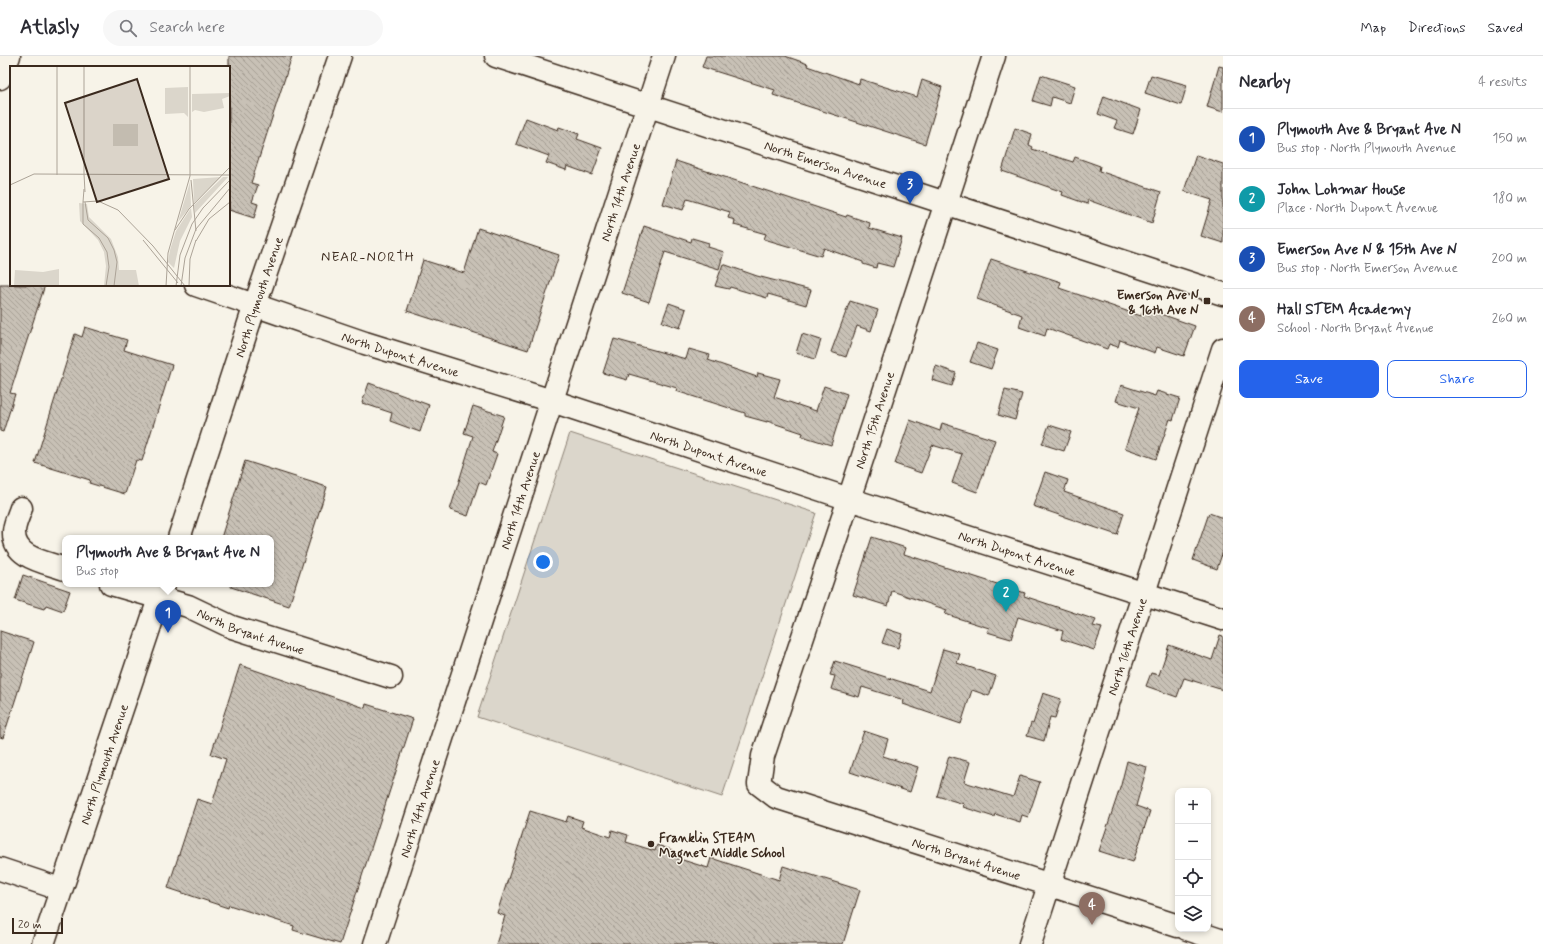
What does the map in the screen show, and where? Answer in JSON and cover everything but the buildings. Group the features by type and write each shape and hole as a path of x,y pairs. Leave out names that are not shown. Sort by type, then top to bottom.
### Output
{"street":[{"name":"North Plymouth Avenue","path":"180,535 255,305 340,56"},
{"name":"North Emerson Avenue","path":"496,56 1223,294"},
{"name":"North 14th Avenue","path":"375,944 664,56"},
{"name":"North 15th Avenue","path":"759,784 763,756 994,56"},
{"name":"North Dupont Avenue","path":"199,286 364,343 552,401 849,499 1223,619"},
{"name":"North 16th Avenue","path":"1030,944 1223,349"},
{"path":"21,508 14,531 15,544 24,554 62,568"},
{"name":"North Bryant Avenue","path":"136,587 162,590 188,606 232,627 391,677"},
{"name":"North Plymouth Avenue","path":"42,944 162,590"},
{"name":"North Bryant Avenue","path":"759,784 776,797 1175,925"},
{"path":"0,869 60,889"},
{"path":"1196,932 1223,941"}],"shaded area":[{"path":"570,433 816,513 722,797 477,717"}],"place":[{"name":"Emerson Ave N & 15th Ave N","path":"910,204"},
{"name":"Emerson Ave N & 16th Ave N","path":"1207,301"},
{"name":"John Lohmar House","path":"1006,612"},
{"name":"Plymouth Ave & Bryant Ave N","path":"168,633"},
{"name":"Franklin STEAM Magnet Middle School","path":"651,844"},
{"name":"Hall STEM Academy","path":"1092,925"}],"district":[{"name":"NEAR-NORTH","path":"368,256"}]}
